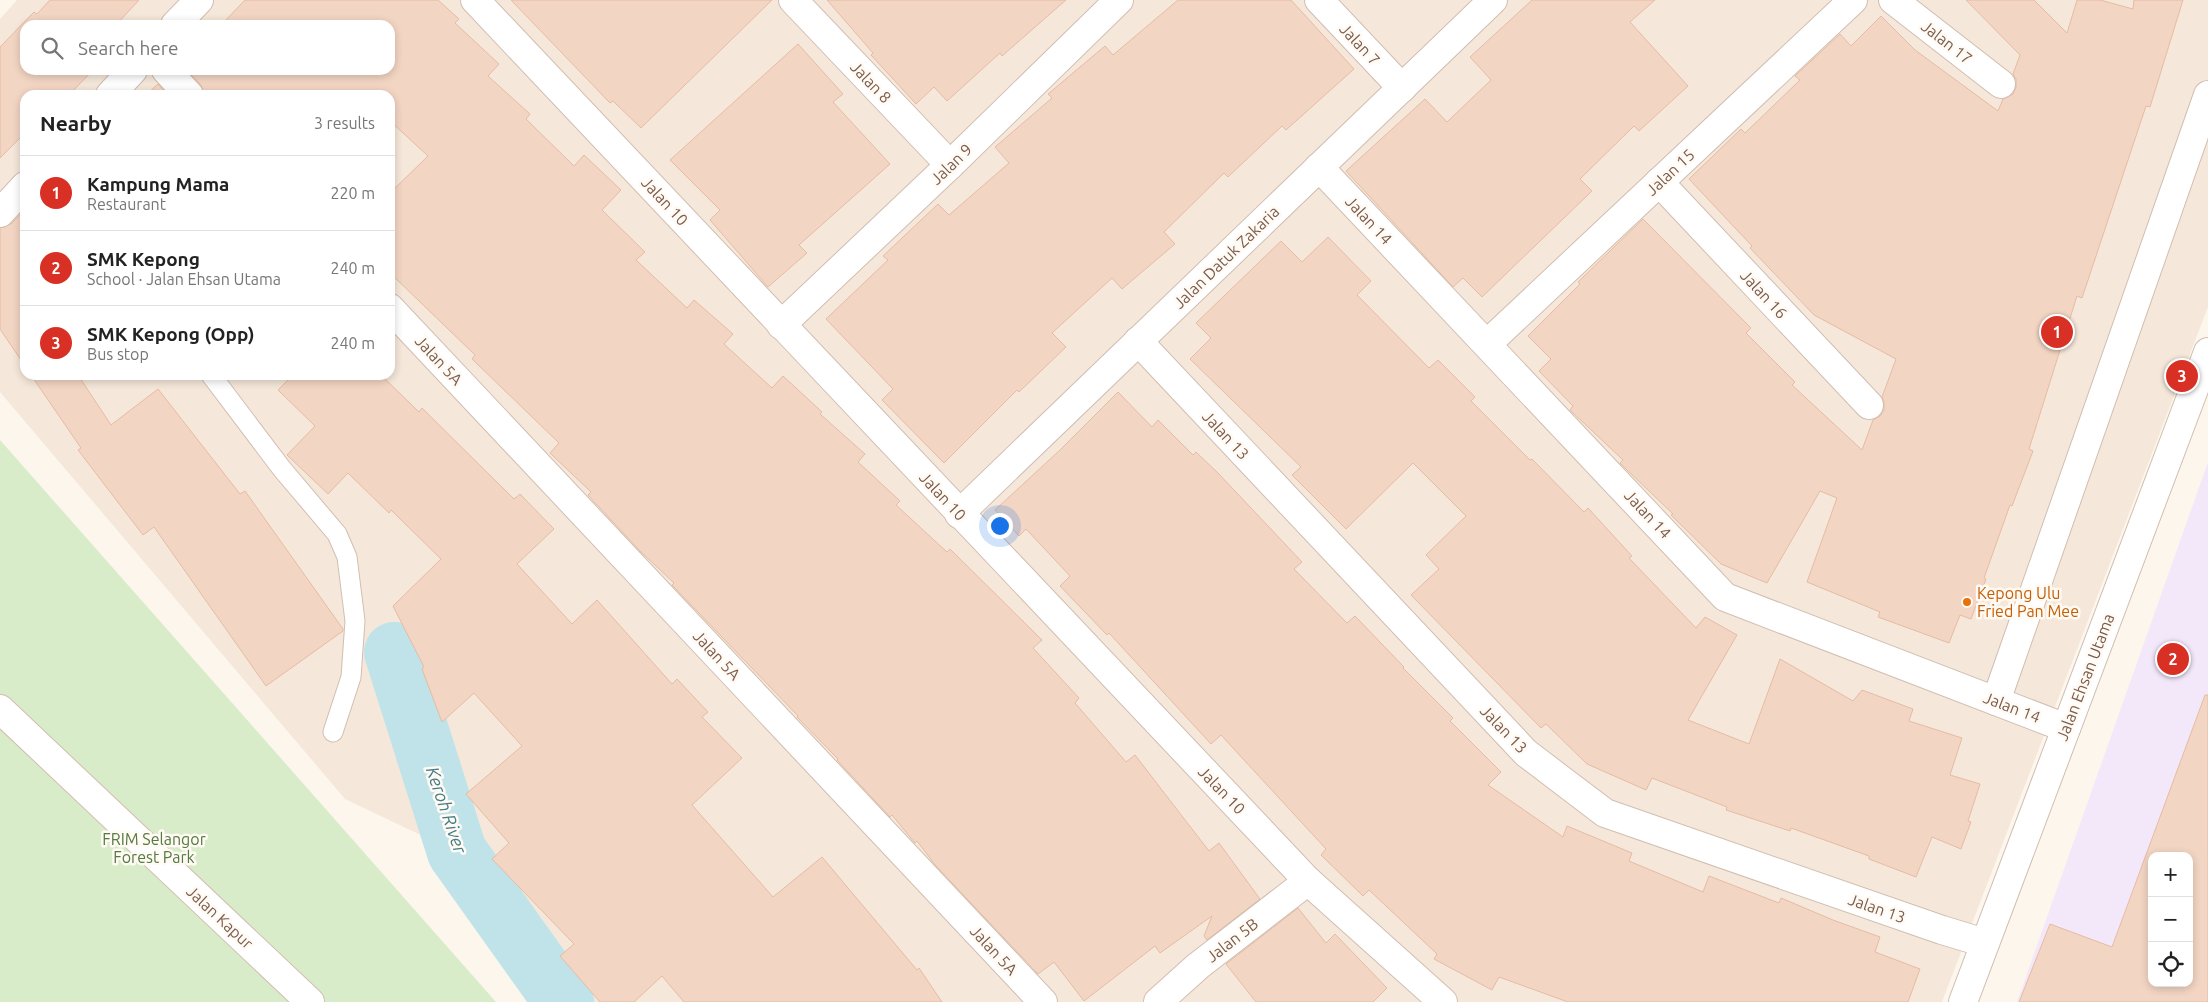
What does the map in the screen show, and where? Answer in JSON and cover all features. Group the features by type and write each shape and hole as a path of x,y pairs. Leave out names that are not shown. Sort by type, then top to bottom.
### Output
{"street":[{"path":"180,20 199,0"},
{"name":"Jalan 10","path":"475,0 1308,881 1443,1002"},
{"name":"Jalan 8","path":"792,0 950,165"},
{"name":"Jalan 9","path":"781,325 950,165 1119,0"},
{"name":"Jalan 7","path":"1318,0 1402,88"},
{"name":"Jalan Datuk Zakaria","path":"959,514 1493,0"},
{"name":"Jalan 15","path":"1487,344 1853,0"},
{"name":"Jalan 17","path":"1893,0 2001,84"},
{"path":"115,90 128,75"},
{"path":"171,75 184,90"},
{"path":"1996,701 2208,95"},
{"name":"Jalan 14","path":"1319,167 1725,596 2066,728"},
{"name":"Jalan 16","path":"1659,182 1869,405"},
{"path":"0,213 20,191"},
{"name":"Jalan 5A","path":"395,313 1043,1002"},
{"name":"Jalan 13","path":"1138,341 1526,753 1605,814 1942,930 1985,943"},
{"name":"Jalan Ehsan Utama","path":"1963,1002 2208,352"},
{"name":"Jalan Kapur","path":"0,709 310,1002"},
{"name":"Jalan 5B","path":"1158,1002 1198,966 1308,881"}],"lane":[{"path":"215,380 282,469 337,534 347,556 355,621 351,677 333,732"}],"shaded area":[{"path":"17,0 2208,0 2208,307 1942,1002 587,1002 471,859 345,799 0,392 0,19"},
{"path":"2208,462 2208,1002 2017,1002"}],"green space":[{"name":"FRIM Selangor Forest Park","path":"0,440 496,1002 0,1002"}],"building":[{"path":"50,0 139,0 121,20 26,20 34,12 37,14"},
{"path":"245,0 438,0 459,19 455,23 499,64 488,76 530,114 526,119 574,166 584,155 621,190 602,210 645,252 636,260 687,308 694,300 733,334 724,344 772,388 783,376 822,412 820,414 865,454 858,462 900,501 896,505 947,552 950,549 1042,640 1033,648 1079,698 1075,703 1126,762 1135,755 1209,851 1219,843 1260,899 1207,940 1204,936 1212,916 1160,953 1155,946 1084,1001 1054,962 1038,974 936,866 917,841 915,843 892,815 890,817 798,716 672,585 674,583 640,551 588,495 591,492 550,453 559,443 472,359 475,355 395,278 395,188 428,156 395,126 395,90 202,90 201,85 192,75 395,75 395,20 226,20"},
{"path":"511,0 772,0 641,128 613,101 610,103"},
{"path":"827,0 1066,0 1002,56 1000,53 947,101 934,87 916,104 871,55 873,53"},
{"path":"1178,0 1291,0 1354,69 1286,130 1282,126 1228,177 1224,173 1164,232 1175,244 1122,289 1112,278 1052,333 1066,347 1019,392 1017,390 944,463 882,400 893,389 826,319 888,260 883,256 938,204 949,215 1009,163 995,147 1052,98 1048,94 1105,46 1113,55"},
{"path":"1532,0 1655,0 1630,22 1688,86 1639,131 1634,126 1580,179 1592,191 1482,297 1463,278 1453,287 1346,171 1425,99 1447,122 1491,80 1470,57"},
{"path":"1966,0 2034,0 2067,33 2077,0 2100,0 2133,9 2134,0 2183,0 2150,107 2146,106 2082,298 2077,296 2029,449 2033,451 2012,506 2010,505 1971,619 1960,615 1949,643 1878,617 1880,612 1807,582 1837,498 1820,491 1767,583 1721,564 1620,463 1623,460 1570,410 1573,406 1539,371 1551,359 1528,336 1580,284 1578,282 1643,219 1751,328 1746,333 1795,382 1792,385 1862,450 1873,420 1880,416 1884,410 1882,397 1896,359 1814,315 1750,248 1752,246 1689,179 1741,129 1745,133 1800,80 1795,76 1840,34 1851,46 1881,16 1915,50 1998,111 2003,99 2013,94 2016,87 2016,79 2013,74 2020,55"},
{"path":"20,26 20,75 88,75 74,90 20,90 20,138 0,158 0,47"},
{"path":"798,44 843,94 833,102 890,164 799,245 807,253 768,287 710,220 720,210 670,160"},
{"path":"158,84 163,90 151,90"},
{"path":"20,215 20,359 0,329 0,228 11,224"},
{"path":"1328,237 1371,281 1357,295 1429,368 1438,360 1475,397 1471,401 1530,460 1532,459 1584,512 1588,508 1632,556 1629,558 1696,628 1705,617 1737,635 1688,720 1749,744 1780,659 1853,701 1862,690 1913,709 1909,721 1962,738 1950,775 1980,784 1968,821 1971,822 1961,849 1932,837 1916,877 1869,859 1869,856 1791,828 1790,831 1726,810 1727,807 1652,778 1646,790 1587,764 1546,724 1541,728 1411,595 1439,569 1426,555 1466,516 1413,463 1346,529 1292,475 1301,467 1190,359 1211,338 1196,323 1281,241 1302,262"},
{"path":"34,380 81,380 111,425 158,389 240,494 245,491 343,631 266,686 154,527 143,535 78,450 81,448"},
{"path":"288,380 386,380 419,412 422,408 514,499 520,494 554,529 517,564 572,624 597,600 672,684 677,679 708,712 702,717 742,758 692,805 773,897 822,857 917,970 919,968 942,1002 684,1002 662,976 634,1002 600,1002 560,956 574,944 492,859 509,843 466,794 522,746 474,693 442,722 422,669 424,667 393,606 441,559 391,510 389,513 348,473 328,494 287,455 315,426 278,390"},
{"path":"1118,392 1152,427 1158,420 1193,455 1196,452 1218,473 1302,562 1294,569 1347,623 1355,616 1453,718 1450,721 1501,772 1488,785 1563,837 1567,826 1632,853 1629,861 1703,892 1709,876 1779,903 1781,898 1880,937 1875,952 1920,969 1908,1002 1568,1002 1499,977 1492,990 1434,959 1437,954 1369,890 1363,896 1321,855 1326,849 1221,735 1211,744 1109,633 1107,635 1060,586 1070,576 1026,529 1019,536 995,510 1060,450"},
{"path":"2205,695 2208,695 2208,1002 2019,1002 2050,924 2112,947"},
{"path":"1298,908 1326,943 1335,934 1387,988 1373,1002 1256,1002 1226,964"}],"waterway":[{"name":"Keroh River","path":"394,652 457,852 564,1002"}],"place":[{"name":"Kampung Mama","path":"2057,332"},
{"name":"SMK Kepong (Opp)","path":"2182,376"},
{"name":"Kepong Ulu Fried Pan Mee","path":"1967,602"},
{"name":"SMK Kepong","path":"2173,659"}]}
